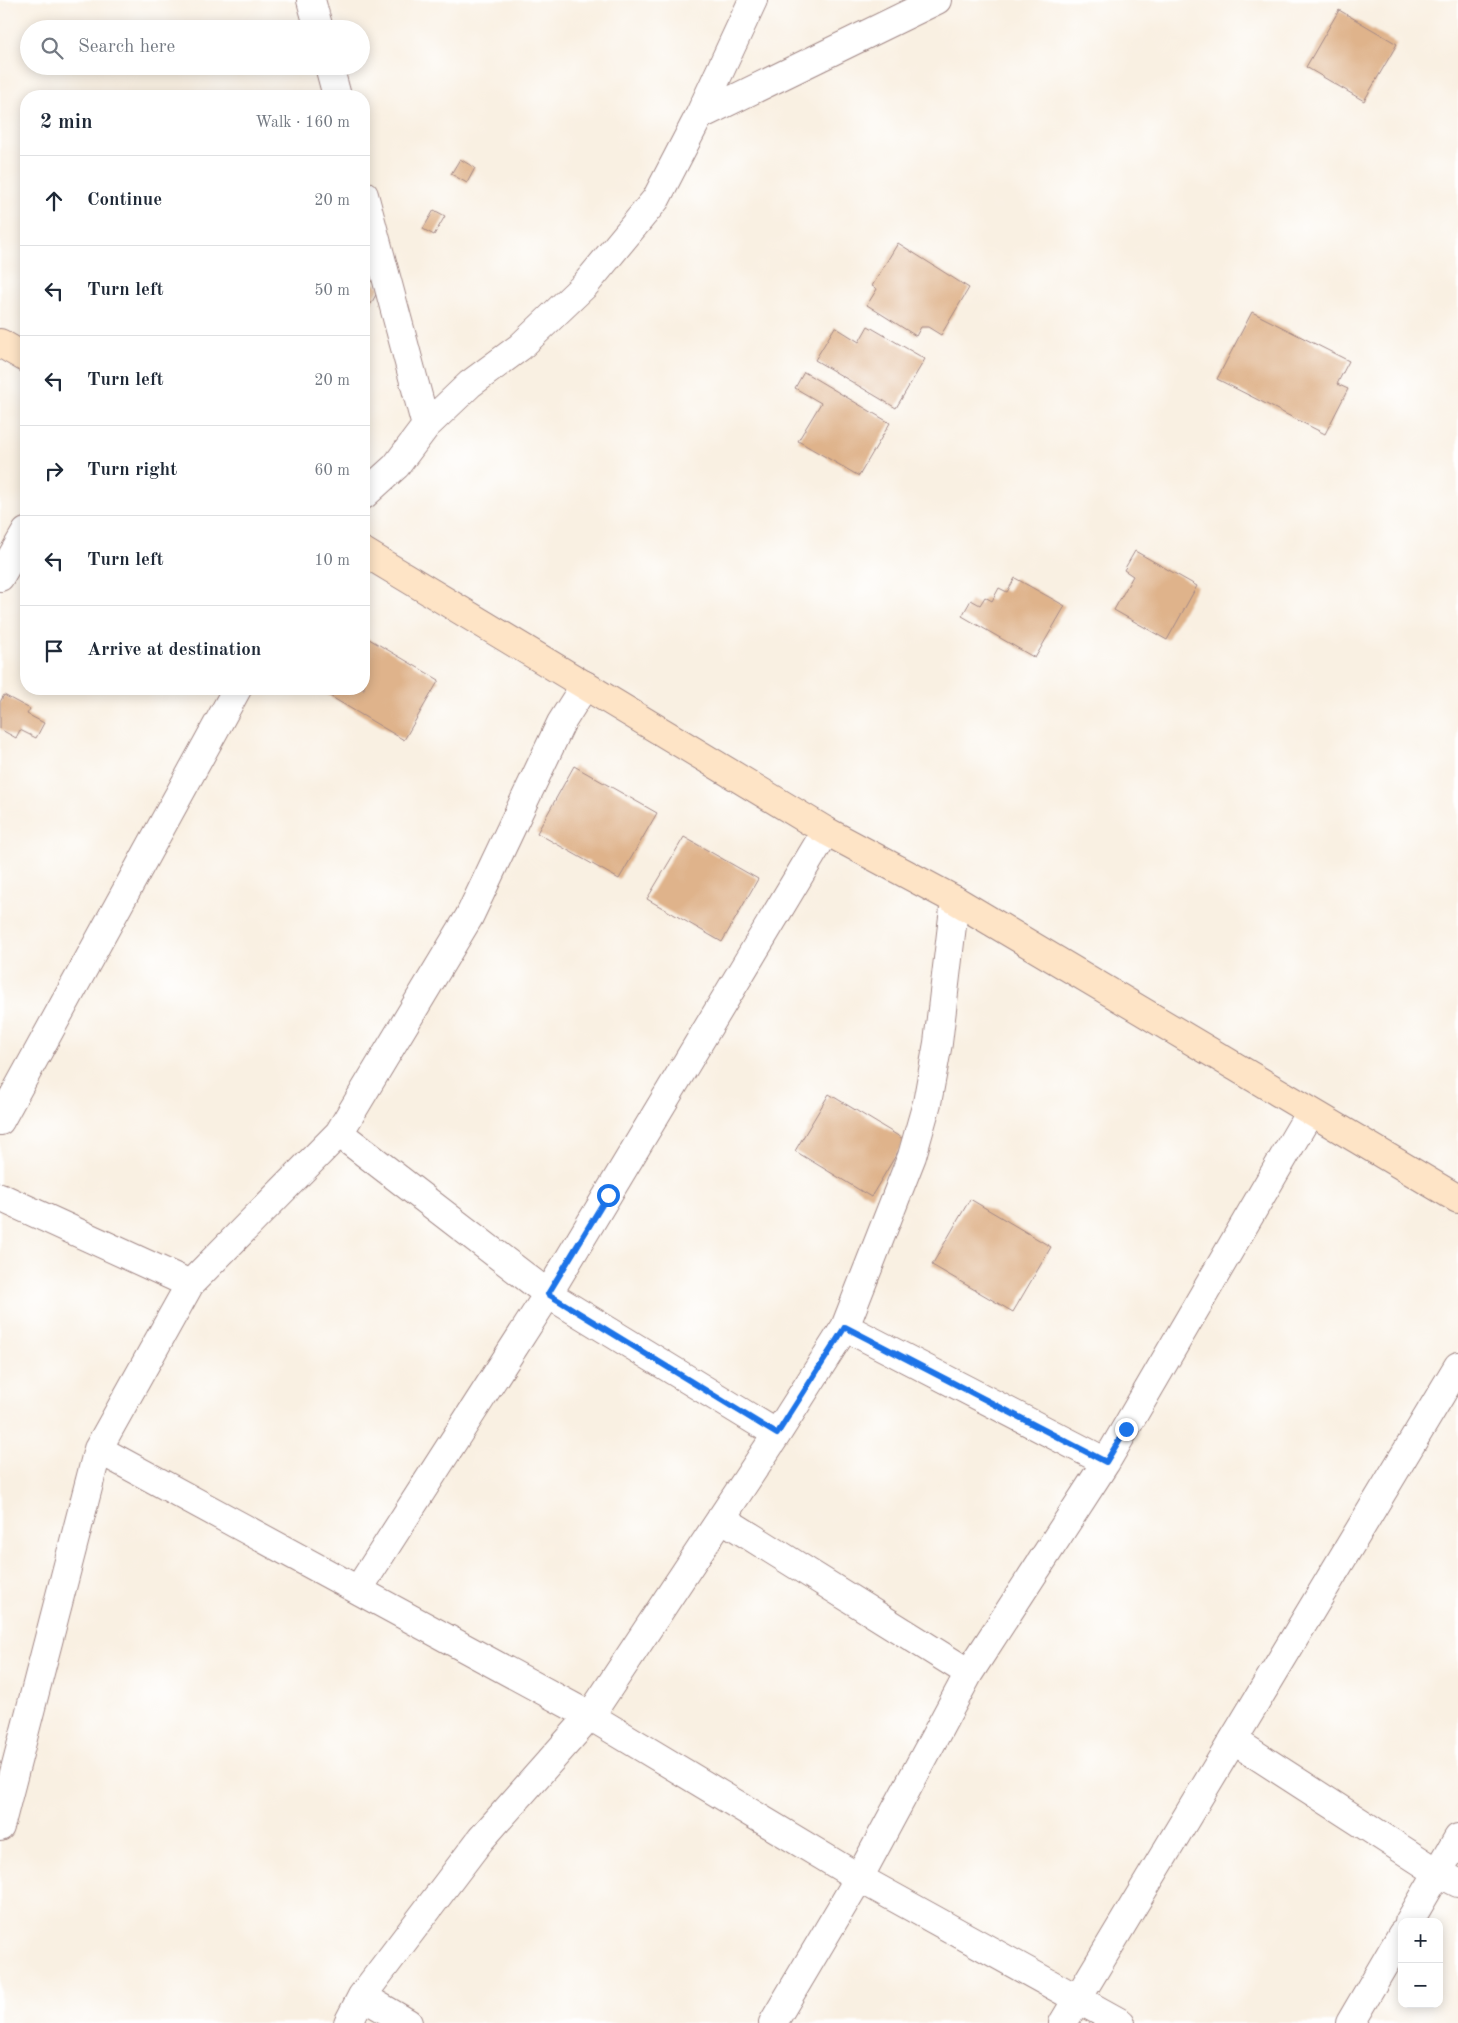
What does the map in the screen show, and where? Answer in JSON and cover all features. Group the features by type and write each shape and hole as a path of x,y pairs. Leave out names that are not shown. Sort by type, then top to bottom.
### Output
{"street":[{"path":"311,0 317,20"},
{"path":"370,490 396,466 426,426 470,384 520,347 585,285 656,199 699,116 753,0"},
{"path":"699,116 937,0"},
{"path":"331,75 335,90"},
{"path":"370,217 426,426"},
{"path":"0,343 20,355"},
{"path":"0,577 20,542"},
{"path":"370,556 826,831 955,900 1458,1199"},
{"path":"0,1827 98,1449 190,1284 339,1133 469,917 561,723 585,685"},
{"path":"0,1121 234,695"},
{"path":"358,1590 548,1294 826,831"},
{"path":"348,2023 362,1996 481,1839 590,1716 777,1434 845,1327 912,1156 927,1103 938,1043 955,900"},
{"path":"773,2023 859,1878 969,1673 1106,1462 1310,1112"},
{"path":"339,1133 548,1294 777,1434"},
{"path":"0,1197 190,1284"},
{"path":"845,1327 1106,1462"},
{"path":"1063,2023 1458,1366"},
{"path":"98,1449 590,1716 859,1878 1121,2023"},
{"path":"721,1518 969,1673"},
{"path":"1233,1740 1448,1878"},
{"path":"1413,1918 1448,1878 1458,1838"},
{"path":"1350,2023 1398,1941"},
{"path":"362,1996 408,2023"}],"building":[{"path":"1339,10 1397,44 1364,101 1306,67"},
{"path":"460,159 475,168 467,183 451,174"},
{"path":"434,210 445,216 434,235 423,229"},
{"path":"898,243 969,288 941,335 928,327 921,327 916,336 867,305 877,289 872,286"},
{"path":"370,281 380,287 370,303"},
{"path":"1252,312 1349,361 1337,384 1348,389 1325,434 1217,379"},
{"path":"868,326 925,359 896,408 815,360 835,327 859,342"},
{"path":"804,372 890,423 859,476 798,441 821,403 795,388"},
{"path":"1135,551 1197,586 1167,640 1114,610 1133,576 1124,570"},
{"path":"1015,578 1065,606 1035,658 962,616 971,600 980,605 985,597 992,601 999,588 1007,592"},
{"path":"370,640 439,680 404,740 328,695 370,695"},
{"path":"4,695 30,709 27,714 44,723 36,738 20,730 16,738 0,729 0,702"},
{"path":"574,766 657,813 619,879 537,833"},
{"path":"684,837 758,879 722,942 647,899"},
{"path":"829,1094 905,1140 871,1197 795,1151"},
{"path":"970,1199 1051,1247 1013,1312 932,1265"}],"route":[{"path":"608,1195 548,1294 777,1434 845,1327 1106,1462 1126,1429"}]}
